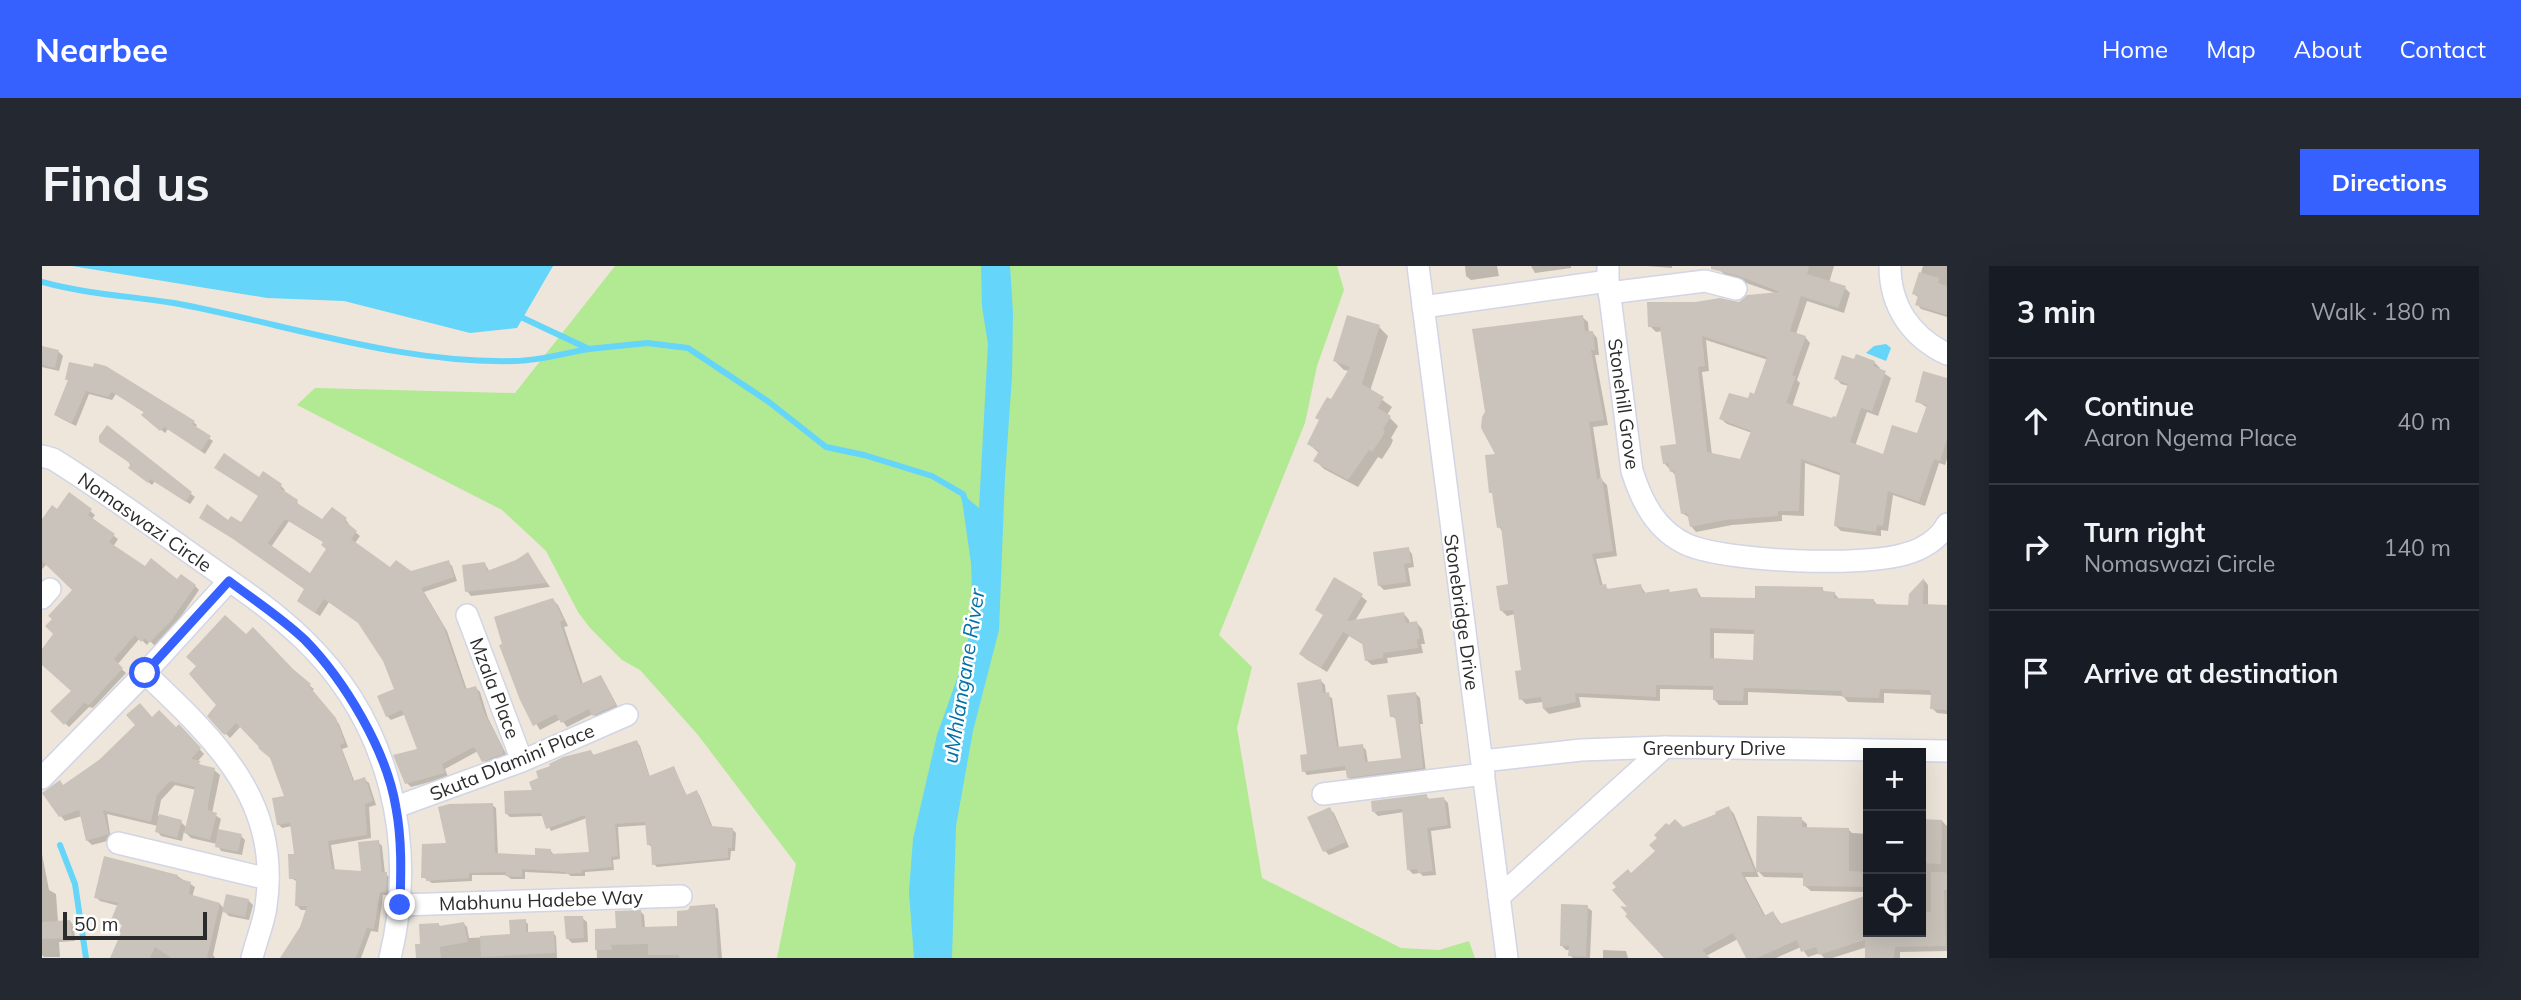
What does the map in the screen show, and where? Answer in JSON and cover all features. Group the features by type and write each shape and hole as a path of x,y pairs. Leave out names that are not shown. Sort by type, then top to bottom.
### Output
{"street":[{"name":"Stonebridge Drive","path":"1418,266 1507,958"},
{"path":"1890,266 1894,299 1904,318 1920,339 1947,354"},
{"path":"1423,307 1609,280 1704,281 1735,289"},
{"name":"Stonehill Grove","path":"1609,280 1632,471 1639,494 1652,517 1666,531 1688,545 1720,553 1821,561 1883,559 1908,554 1946,530"},
{"name":"Nomaswazi Circle","path":"42,456 62,465 119,502 229,581 286,624 330,668 369,733 396,807 401,859 400,905 390,958"},
{"path":"44,773 145,673 229,581"},
{"name":"Mzala Place","path":"467,615 522,761"},
{"path":"145,673 205,730 241,778 259,817 266,845 268,879 266,907 252,958"},
{"name":"Skuta Dlamini Place","path":"396,807 522,761 627,715"},
{"path":"1499,897 1665,747"},
{"name":"Greenbury Drive","path":"1323,794 1581,750 1665,747 1947,751"},
{"path":"118,843 268,879"},
{"name":"Mabhunu Hadebe Way","path":"400,905 681,896"}],"green space":[{"path":"615,266 1337,266 1344,290 1317,366 1305,423 1219,635 1252,667 1237,728 1262,878 1401,948 1439,950 1469,941 1475,958 777,958 796,864 698,735 640,670 622,660 590,628 578,612 546,551 502,510 297,405 315,388 515,393"}],"water":[{"path":"72,266 553,266 517,328 470,333 344,301 267,298"},
{"name":"uMhlangane River","path":"981,266 1010,266 1013,313 999,630 973,731 956,826 952,958 914,958 909,892 913,839 937,735 958,676 973,621 971,563 961,493 979,508 988,344 982,307"},
{"path":"1886,344 1891,348 1886,361 1866,353 1874,346"}],"building":[{"path":"1711,266 1809,266 1807,274 1846,286 1838,308 1801,296 1790,331 1806,336 1792,375 1796,376 1786,403 1836,417 1848,384 1834,379 1842,355 1854,359 1856,354 1875,361 1873,366 1886,371 1872,411 1861,408 1850,442 1883,454 1892,425 1917,433 1927,405 1915,402 1923,371 1947,378 1947,439 1940,461 1934,459 1919,502 1888,491 1883,526 1877,525 1876,532 1834,526 1840,473 1801,459 1799,511 1778,511 1778,516 1725,520 1690,527 1687,513 1681,514 1674,471 1670,472 1668,463 1663,464 1660,446 1676,444 1660,327 1648,327 1647,302 1695,302 1720,298 1739,302 1747,295 1780,292 1739,276 1711,269","holes":["1702,336 1767,357 1754,394 1750,392 1748,398 1729,393 1719,419 1751,431 1740,459 1707,452 1698,367 1705,366"]},
{"path":"1919,272 1939,278 1938,283 1947,286 1947,315 1915,305 1918,296 1912,294"},
{"path":"1347,315 1380,325 1362,384 1384,397 1378,408 1391,416 1383,429 1383,436 1372,452 1369,450 1348,480 1313,461 1319,451 1307,444 1319,420 1315,418 1327,397 1331,399 1350,367 1333,361"},
{"path":"1583,315 1585,331 1593,331 1595,350 1591,350 1604,420 1589,422 1597,479 1602,478 1613,551 1592,554 1600,585 1606,584 1607,589 1641,584 1643,593 1697,588 1699,597 1755,598 1755,586 1823,587 1823,591 1835,592 1834,598 1874,599 1874,604 1908,605 1909,594 1924,578 1923,604 1947,605 1947,710 1930,709 1929,690 1880,689 1879,698 1842,697 1842,691 1744,688 1743,701 1713,700 1713,686 1656,685 1656,697 1575,693 1576,702 1543,709 1541,697 1519,700 1515,671 1521,670 1513,610 1500,611 1496,586 1508,584 1501,527 1497,528 1492,493 1489,493 1485,455 1495,454 1481,428 1485,412 1472,329","holes":["1710,628 1754,630 1753,660 1710,658"]},
{"path":"42,346 59,350 55,368 42,365"},
{"path":"69,362 93,367 94,363 106,366 195,421 192,424 211,436 201,451 164,427 160,431 141,415 144,412 112,392 108,397 86,391 72,423 54,415 68,380 65,380"},
{"path":"107,425 192,492 186,502 150,479 148,483 128,468 131,464 99,442 99,436"},
{"path":"224,453 259,477 263,471 282,484 280,488 298,500 297,503 322,519 332,507 347,518 345,521 357,531 351,539 390,567 396,560 411,571 449,560 454,577 421,588 443,625 465,689 476,686 484,712 503,748 503,754 482,762 474,747 442,764 445,773 405,784 393,755 417,749 402,710 386,717 377,696 394,689 383,661 358,623 324,599 315,613 297,601 304,589 199,518 207,504 228,520 231,516 241,522 258,496 214,468","holes":["285,519 323,542 321,545 326,549 310,573 268,543"]},
{"path":"69,492 92,509 88,515 115,534 109,542 145,566 151,558 177,579 181,574 196,585 171,621 149,643 145,638 141,642 135,635 114,659 123,668 89,705 84,703 64,725 50,711 71,691 42,665 42,649 53,634 45,626 52,619 48,616 72,590 42,561 42,519 52,505 57,509"},
{"path":"1409,547 1411,563 1404,564 1407,582 1378,586 1373,552"},
{"path":"528,552 547,583 465,592 462,565 485,562 487,571 516,560"},
{"path":"1334,577 1363,594 1347,621 1404,612 1406,623 1417,621 1420,639 1417,639 1418,648 1383,653 1383,658 1365,661 1362,643 1343,632 1321,668 1299,654 1323,615 1315,610"},
{"path":"553,598 564,620 560,622 581,684 601,675 616,705 592,716 589,709 561,723 556,714 533,726 499,645 502,644 494,617"},
{"path":"225,615 246,634 253,627 311,684 309,686 336,718 345,743 340,745 353,781 365,777 373,801 365,804 367,835 328,841 332,869 361,871 358,842 379,840 382,872 387,872 386,892 380,892 374,929 367,928 356,958 280,958 300,927 307,906 295,906 296,879 289,879 288,854 294,854 290,823 277,825 272,798 284,796 270,758 236,723 225,735 207,716 216,705 189,674 196,666 186,657"},
{"path":"1321,679 1323,693 1329,692 1337,747 1363,744 1365,762 1401,758 1395,717 1390,717 1387,695 1416,692 1423,768 1347,778 1345,766 1302,772 1300,755 1307,754 1297,683"},
{"path":"140,703 152,717 159,710 176,727 179,724 201,748 191,759 201,761 198,764 215,768 208,810 217,813 210,840 184,833 195,787 170,781 157,795 151,822 103,810 109,834 86,841 79,810 59,817 42,793 60,780 63,785 99,760 135,725 126,715"},
{"path":"637,740 649,776 674,766 686,795 697,790 711,826 733,828 732,848 728,848 728,858 652,865 651,845 647,845 645,822 615,824 618,856 611,857 612,867 566,874 522,869 522,877 505,876 506,872 469,873 469,878 426,881 426,878 421,878 422,844 446,843 438,807 449,804 493,803 495,853 535,855 535,848 551,849 551,854 589,852 585,815 546,829 541,813 505,814 504,791 532,790 529,782 538,778 536,771 563,757 591,750 593,755"},
{"path":"1427,794 1427,799 1444,797 1448,825 1427,828 1433,871 1418,873 1417,869 1407,870 1402,809 1372,812 1371,801"},
{"path":"1729,806 1755,872 1741,872 1764,916 1773,911 1780,924 1863,897 1863,937 1926,937 1926,912 1931,912 1931,872 1944,872 1947,873 1947,890 1944,890 1946,946 1895,947 1894,958 1865,958 1865,940 1819,955 1816,947 1801,952 1797,940 1757,958 1746,958 1733,933 1702,950 1710,958 1664,958 1625,916 1627,914 1620,906 1627,907 1612,890 1616,887 1612,883 1628,869 1631,873 1655,851 1649,845 1657,838 1654,835 1666,823 1669,825 1675,819 1683,827 1716,814 1715,812"},
{"path":"1330,807 1346,842 1323,852 1307,817"},
{"path":"159,814 182,820 177,838 155,832"},
{"path":"1757,816 1802,817 1802,827 1849,828 1849,871 1863,872 1863,887 1803,886 1803,873 1756,872"},
{"path":"1926,819 1942,820 1941,864 1926,863"},
{"path":"218,829 242,834 238,852 215,847"},
{"path":"104,856 178,875 177,878 191,882 189,894 220,903 207,958 171,958 155,947 150,958 110,958 122,925 111,920 118,903 94,898"},
{"path":"226,894 249,899 245,917 222,912"},
{"path":"715,904 718,958 648,955 648,944 611,945 612,950 595,950 595,929 616,928 615,911 641,910 642,927 677,926 677,911 688,910 690,906"},
{"path":"1561,904 1588,905 1586,957 1568,956 1569,946 1560,946"},
{"path":"564,916 583,916 584,938 566,939"},
{"path":"526,919 526,932 554,931 555,953 481,957 480,936 510,934 509,920"},
{"path":"70,920 72,938 42,939 42,922"},
{"path":"464,922 468,942 440,947 441,958 416,958 415,944 420,944 419,924 439,923 439,926"}],"waterway":[{"path":"42,282 91,292 174,303 386,350 429,356 524,361 589,349"},
{"path":"523,318 589,349 647,343 688,348 769,402 826,447 864,455 932,476 963,494 966,503"},
{"path":"60,845 75,884 86,958"}],"route":[{"path":"145,673 229,581 277,616 304,640 330,668 352,701 369,733 388,780 396,807 401,859 400,905"}]}
